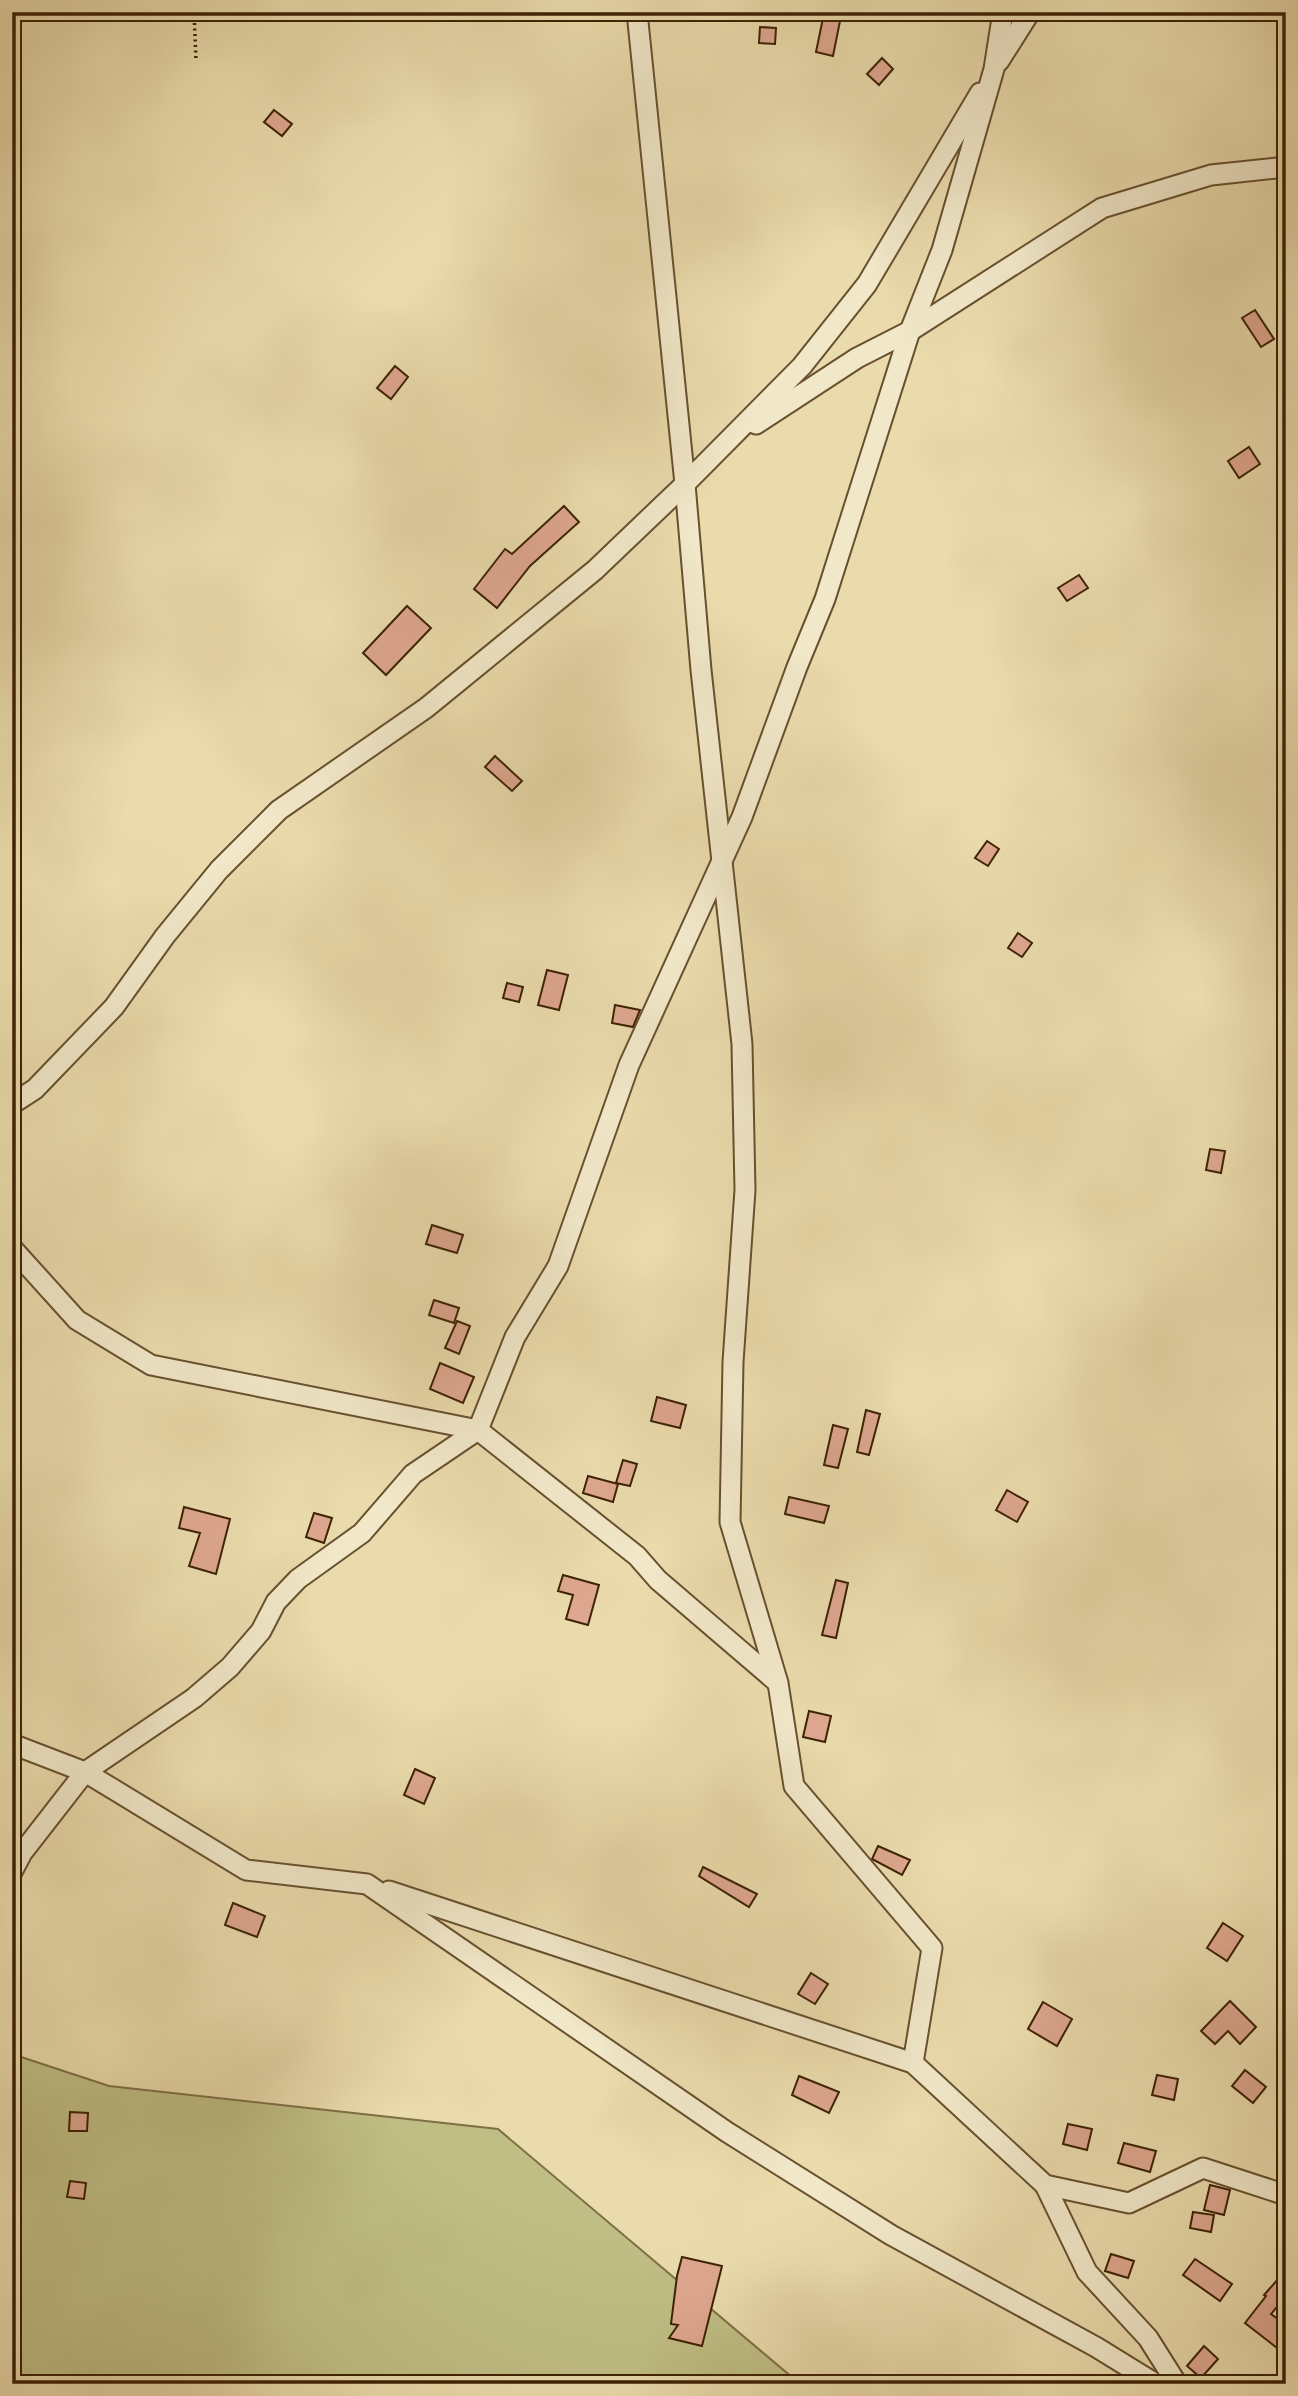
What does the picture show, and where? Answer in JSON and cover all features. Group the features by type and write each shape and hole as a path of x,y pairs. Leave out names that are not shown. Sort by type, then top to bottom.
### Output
{"street":[{"path":"637,12 701,670 742,1044 745,1190 733,1362 730,1522 778,1682 794,1786 932,1948 913,2063"},
{"path":"12,1872 22,1853 85,1772 194,1698 230,1667 261,1631 276,1602 298,1579 362,1533 413,1474 478,1430 515,1337 558,1266 629,1065 742,817 777,718 825,599 910,331 942,250 994,69 1003,12"},
{"path":"12,1104 35,1089 114,1007 165,936 219,870 279,810 426,708 595,570 726,444 802,366 867,284 1030,12"},
{"path":"726,444 857,358 910,331 1102,208 1211,175 1286,167"},
{"path":"12,1248 77,1320 151,1365 478,1430 637,1556 658,1580 778,1682"},
{"path":"12,1744 85,1772 246,1870 367,1884 913,2063 1045,2185 1087,2272 1148,2338 1177,2384"},
{"path":"367,1884 727,2132 891,2235 1096,2347 1156,2384"},
{"path":"1045,2185 1129,2203 1203,2168 1286,2194"}],"path":[{"path":"194,12 196,60"}],"shaded area":[{"path":"12,2054 109,2086 498,2129 800,2384 12,2384"}],"building":[{"path":"823,18 840,21 833,56 816,52"},
{"path":"760,27 776,28 775,44 759,43"},
{"path":"882,58 893,69 879,85 867,74"},
{"path":"274,110 292,124 282,136 264,122"},
{"path":"1255,310 1274,339 1261,347 1242,318"},
{"path":"395,366 408,377 391,399 377,388"},
{"path":"1249,447 1260,464 1239,478 1228,461"},
{"path":"564,506 579,522 530,566 497,608 474,589 505,549 512,554"},
{"path":"1079,575 1088,588 1067,601 1058,588"},
{"path":"407,606 431,628 386,675 363,653"},
{"path":"495,756 522,781 512,791 485,767"},
{"path":"987,841 999,849 988,866 975,858"},
{"path":"1018,933 1032,943 1022,957 1008,948"},
{"path":"547,970 568,975 559,1010 538,1005"},
{"path":"507,983 523,987 519,1002 503,998"},
{"path":"615,1005 640,1010 633,1027 612,1023"},
{"path":"1210,1149 1225,1151 1221,1173 1206,1170"},
{"path":"432,1225 463,1235 457,1253 426,1244"},
{"path":"434,1300 459,1308 454,1323 429,1315"},
{"path":"457,1321 470,1326 459,1354 445,1348"},
{"path":"440,1363 474,1377 463,1403 430,1389"},
{"path":"657,1397 686,1405 680,1428 651,1421"},
{"path":"866,1410 880,1414 869,1455 857,1452"},
{"path":"833,1425 848,1429 838,1468 824,1465"},
{"path":"623,1460 637,1464 630,1486 616,1483"},
{"path":"588,1476 618,1484 613,1502 583,1493"},
{"path":"1007,1490 1028,1502 1017,1522 996,1510"},
{"path":"789,1497 829,1506 824,1523 785,1514"},
{"path":"184,1507 230,1519 216,1574 189,1566 200,1533 179,1528"},
{"path":"314,1513 332,1518 324,1543 306,1537"},
{"path":"563,1575 599,1585 588,1625 566,1619 573,1595 558,1591"},
{"path":"836,1580 848,1583 836,1638 822,1635"},
{"path":"809,1711 831,1716 825,1742 803,1737"},
{"path":"415,1769 435,1778 424,1804 404,1795"},
{"path":"878,1846 910,1860 902,1875 872,1859"},
{"path":"703,1867 757,1894 749,1907 699,1876"},
{"path":"233,1903 265,1916 257,1937 225,1925"},
{"path":"1223,1923 1243,1936 1227,1961 1207,1948"},
{"path":"811,1973 828,1984 815,2004 798,1994"},
{"path":"1230,2001 1256,2027 1240,2044 1228,2031 1215,2044 1201,2031"},
{"path":"1043,2002 1072,2019 1057,2046 1028,2029"},
{"path":"1245,2070 1266,2087 1253,2103 1232,2086"},
{"path":"1157,2075 1178,2079 1174,2100 1152,2095"},
{"path":"799,2076 839,2092 829,2113 792,2095"},
{"path":"70,2112 88,2113 87,2131 69,2131"},
{"path":"1068,2124 1092,2129 1087,2150 1063,2144"},
{"path":"1124,2143 1156,2151 1150,2172 1118,2163"},
{"path":"70,2181 86,2183 84,2199 67,2197"},
{"path":"1210,2185 1230,2190 1224,2215 1204,2210"},
{"path":"1193,2212 1214,2215 1211,2232 1190,2228"},
{"path":"1111,2254 1134,2261 1128,2278 1105,2271"},
{"path":"682,2257 722,2266 702,2346 669,2338 678,2325 671,2324"},
{"path":"1195,2259 1232,2284 1220,2301 1183,2275"},
{"path":"1286,2270 1286,2296 1271,2314 1286,2325 1286,2355 1245,2323 1266,2296 1264,2295"},
{"path":"1204,2346 1218,2359 1201,2378 1187,2366"}]}
